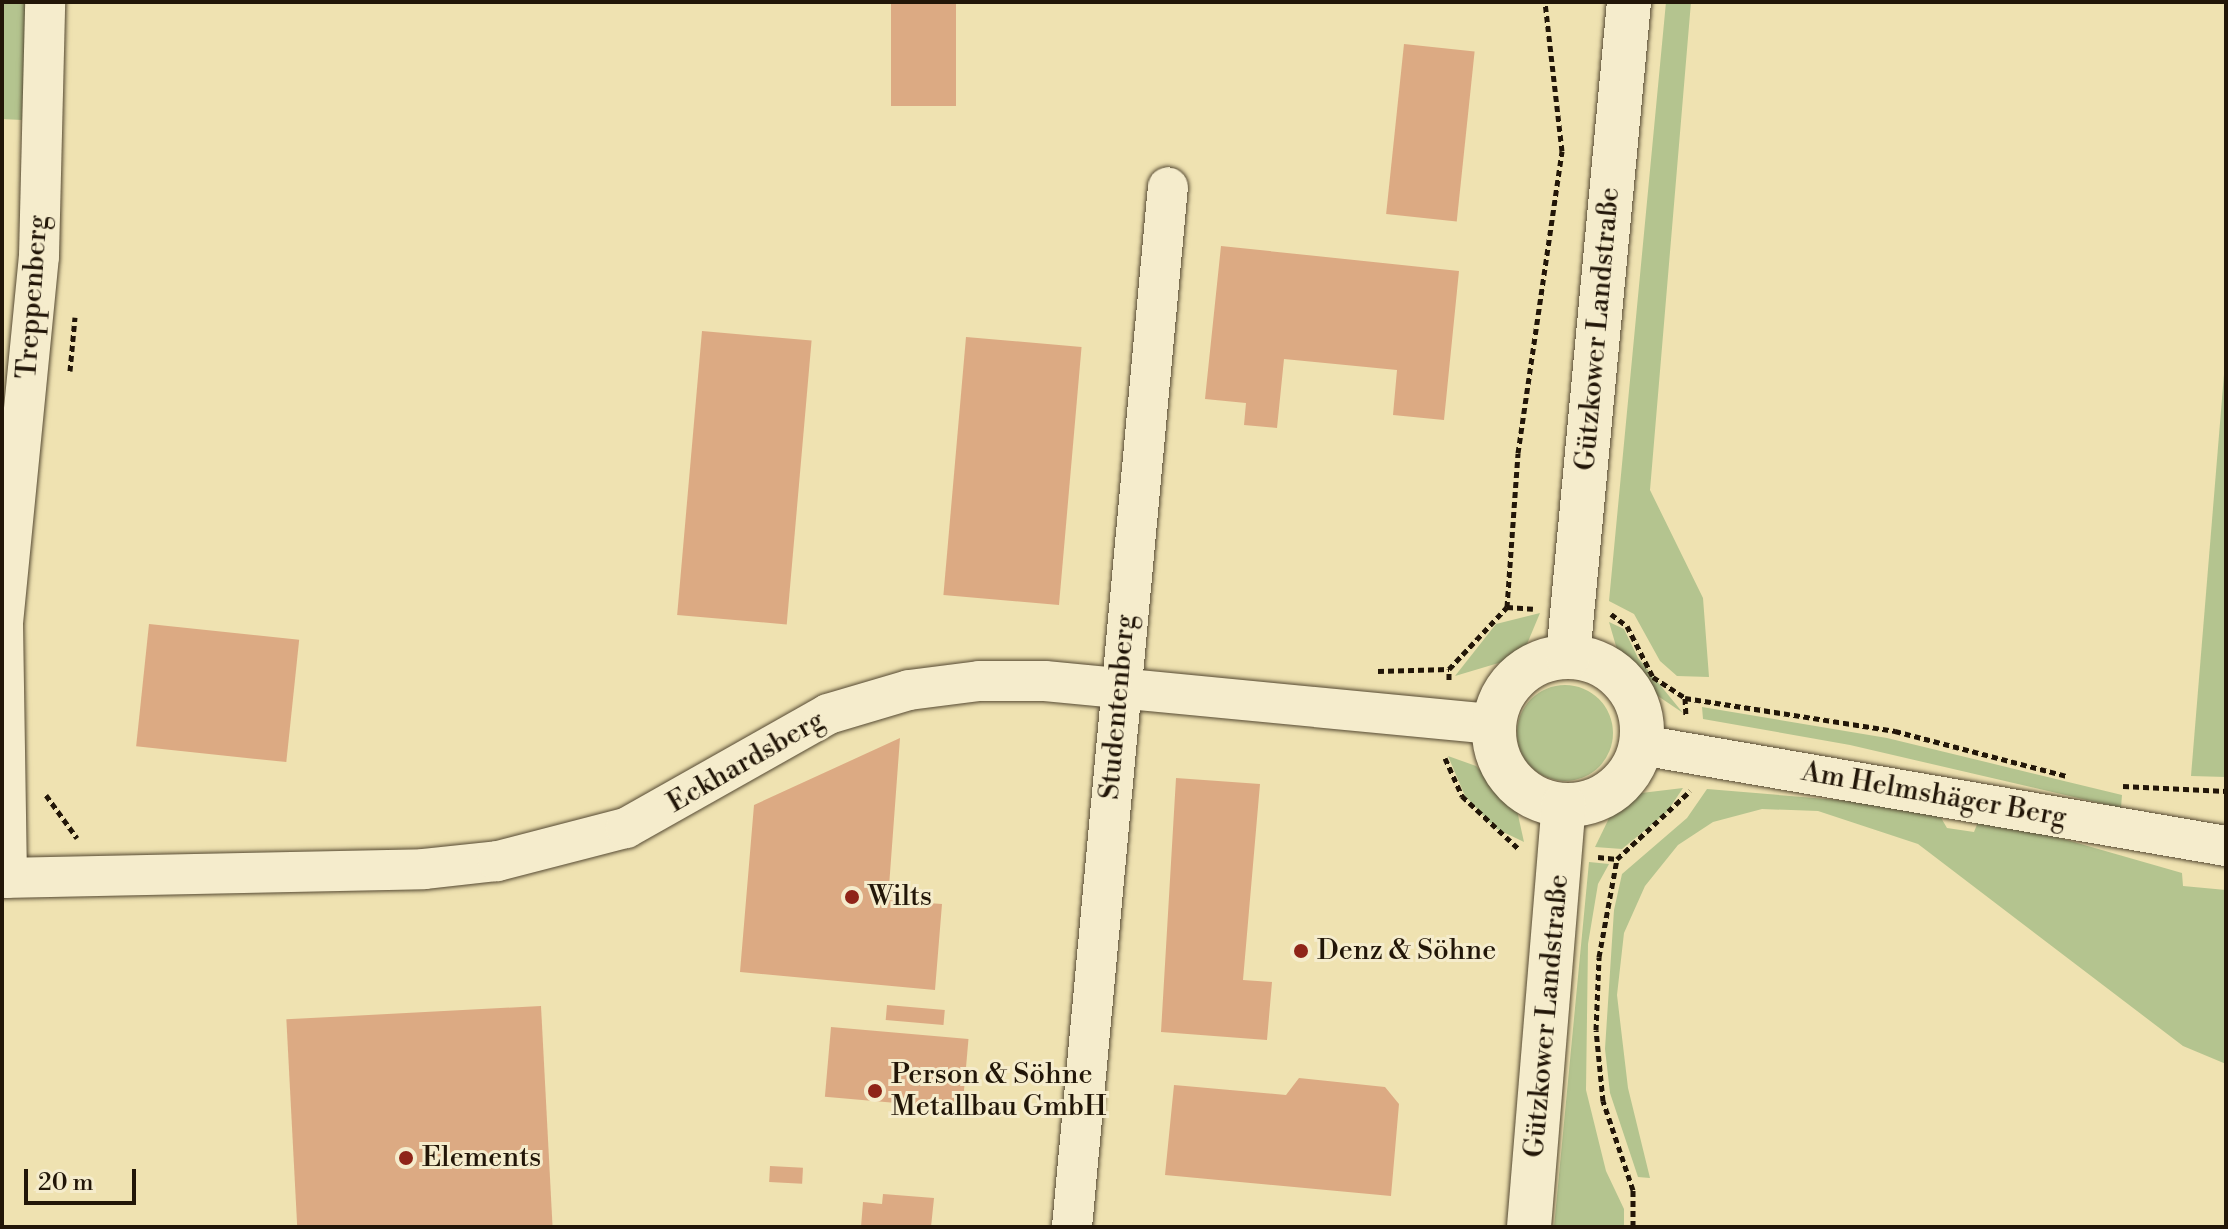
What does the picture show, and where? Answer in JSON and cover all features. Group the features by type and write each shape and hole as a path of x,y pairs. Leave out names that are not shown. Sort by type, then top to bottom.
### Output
{"main road":[{"name":"Gützkower Landstraße","path":"1568,657 1629,2"},
{"path":"1568,657 1590,660 1625,684 1637,702 1641,745 1622,783 1585,804 1564,805 1541,800 1504,770 1493,724 1510,683 1546,660 1568,657"},
{"name":"Gützkower Landstraße","path":"1529,1227 1564,805"}],"street":[{"name":"Treppenberg","path":"4,878 3,623 39,256 45,2"},
{"name":"Studentenberg","path":"1072,1227 1119,690 1168,187"},
{"name":"Eckhardsberg","path":"4,878 424,869 498,861 626,828 691,796 805,725 909,690 1045,681 1493,724"},
{"name":"Am Helmshäger Berg","path":"1641,745 2226,846"}],"path":[{"path":"1449,669 1507,607 1518,453 1562,151 1545,2"},
{"path":"1614,614 1627,626 1653,677 1685,698 1895,731 2071,777"},
{"path":"1445,758 1462,796 1515,849"},
{"path":"2117,785 2226,791"},
{"path":"1633,1227 1633,1190 1603,1101 1596,1030 1599,957 1617,859 1690,792"}],"green space":[{"path":"2,2 28,2 22,120 2,119"},
{"path":"1666,2 1691,2 1650,490 1703,598 1709,677 1677,676 1660,661 1634,614 1609,601"},
{"path":"2226,350 2226,777 2191,776"},
{"path":"1540,613 1527,644 1512,659 1455,676 1496,624"},
{"path":"1609,622 1624,629 1638,658 1683,713 1652,692 1618,653"},
{"path":"1565,685 1583,689 1599,699 1609,715 1613,733 1609,751 1599,767 1583,777 1565,781 1547,777 1531,767 1521,751 1517,733 1521,715 1531,699 1547,689"},
{"path":"1702,707 1887,738 2122,795 2121,808 1850,745 1703,719"},
{"path":"1448,756 1476,766 1516,806 1524,842 1495,828 1465,796"},
{"path":"1683,788 1667,812 1622,849 1595,847 1613,810 1633,794"},
{"path":"1707,789 1862,802 1940,816 1947,828 1974,832 1978,822 2053,836 2182,873 2183,886 2226,890 2226,1064 2183,1046 1918,844 1818,811 1762,809 1713,822 1678,845 1645,886 1624,933 1617,995 1628,1088 1650,1178 1638,1177 1610,1093 1605,1049 1614,910 1622,874 1687,818"},
{"path":"1589,862 1609,864 1598,884 1588,944 1586,1090 1606,1171 1624,1209 1624,1227 1554,1227"}],"building":[{"path":"891,2 956,2 956,106 891,106"},
{"path":"1404,44 1475,51 1457,221 1386,214"},
{"path":"1221,246 1459,271 1444,420 1393,415 1397,370 1284,359 1277,428 1244,425 1246,403 1205,399"},
{"path":"702,331 812,341 787,625 677,615"},
{"path":"966,337 1082,347 1059,605 943,595"},
{"path":"149,624 299,640 286,762 136,746"},
{"path":"900,738 888,900 942,904 935,990 740,972 754,805"},
{"path":"1176,778 1260,784 1243,980 1272,982 1267,1040 1161,1032"},
{"path":"887,1005 945,1010 943,1025 886,1020"},
{"path":"541,1006 553,1227 297,1227 286,1019"},
{"path":"831,1027 968,1039 962,1109 825,1097"},
{"path":"1299,1078 1385,1087 1399,1104 1391,1196 1165,1175 1174,1085 1286,1095"},
{"path":"770,1166 803,1168 802,1184 769,1182"},
{"path":"883,1194 934,1198 931,1227 861,1227 863,1202 882,1204"}],"place":[{"name":"Wilts","path":"852,897"},
{"name":"Denz & Söhne","path":"1301,951"},
{"name":"Person & Söhne Metallbau GmbH","path":"875,1091"},
{"name":"Elements","path":"406,1158"}]}
